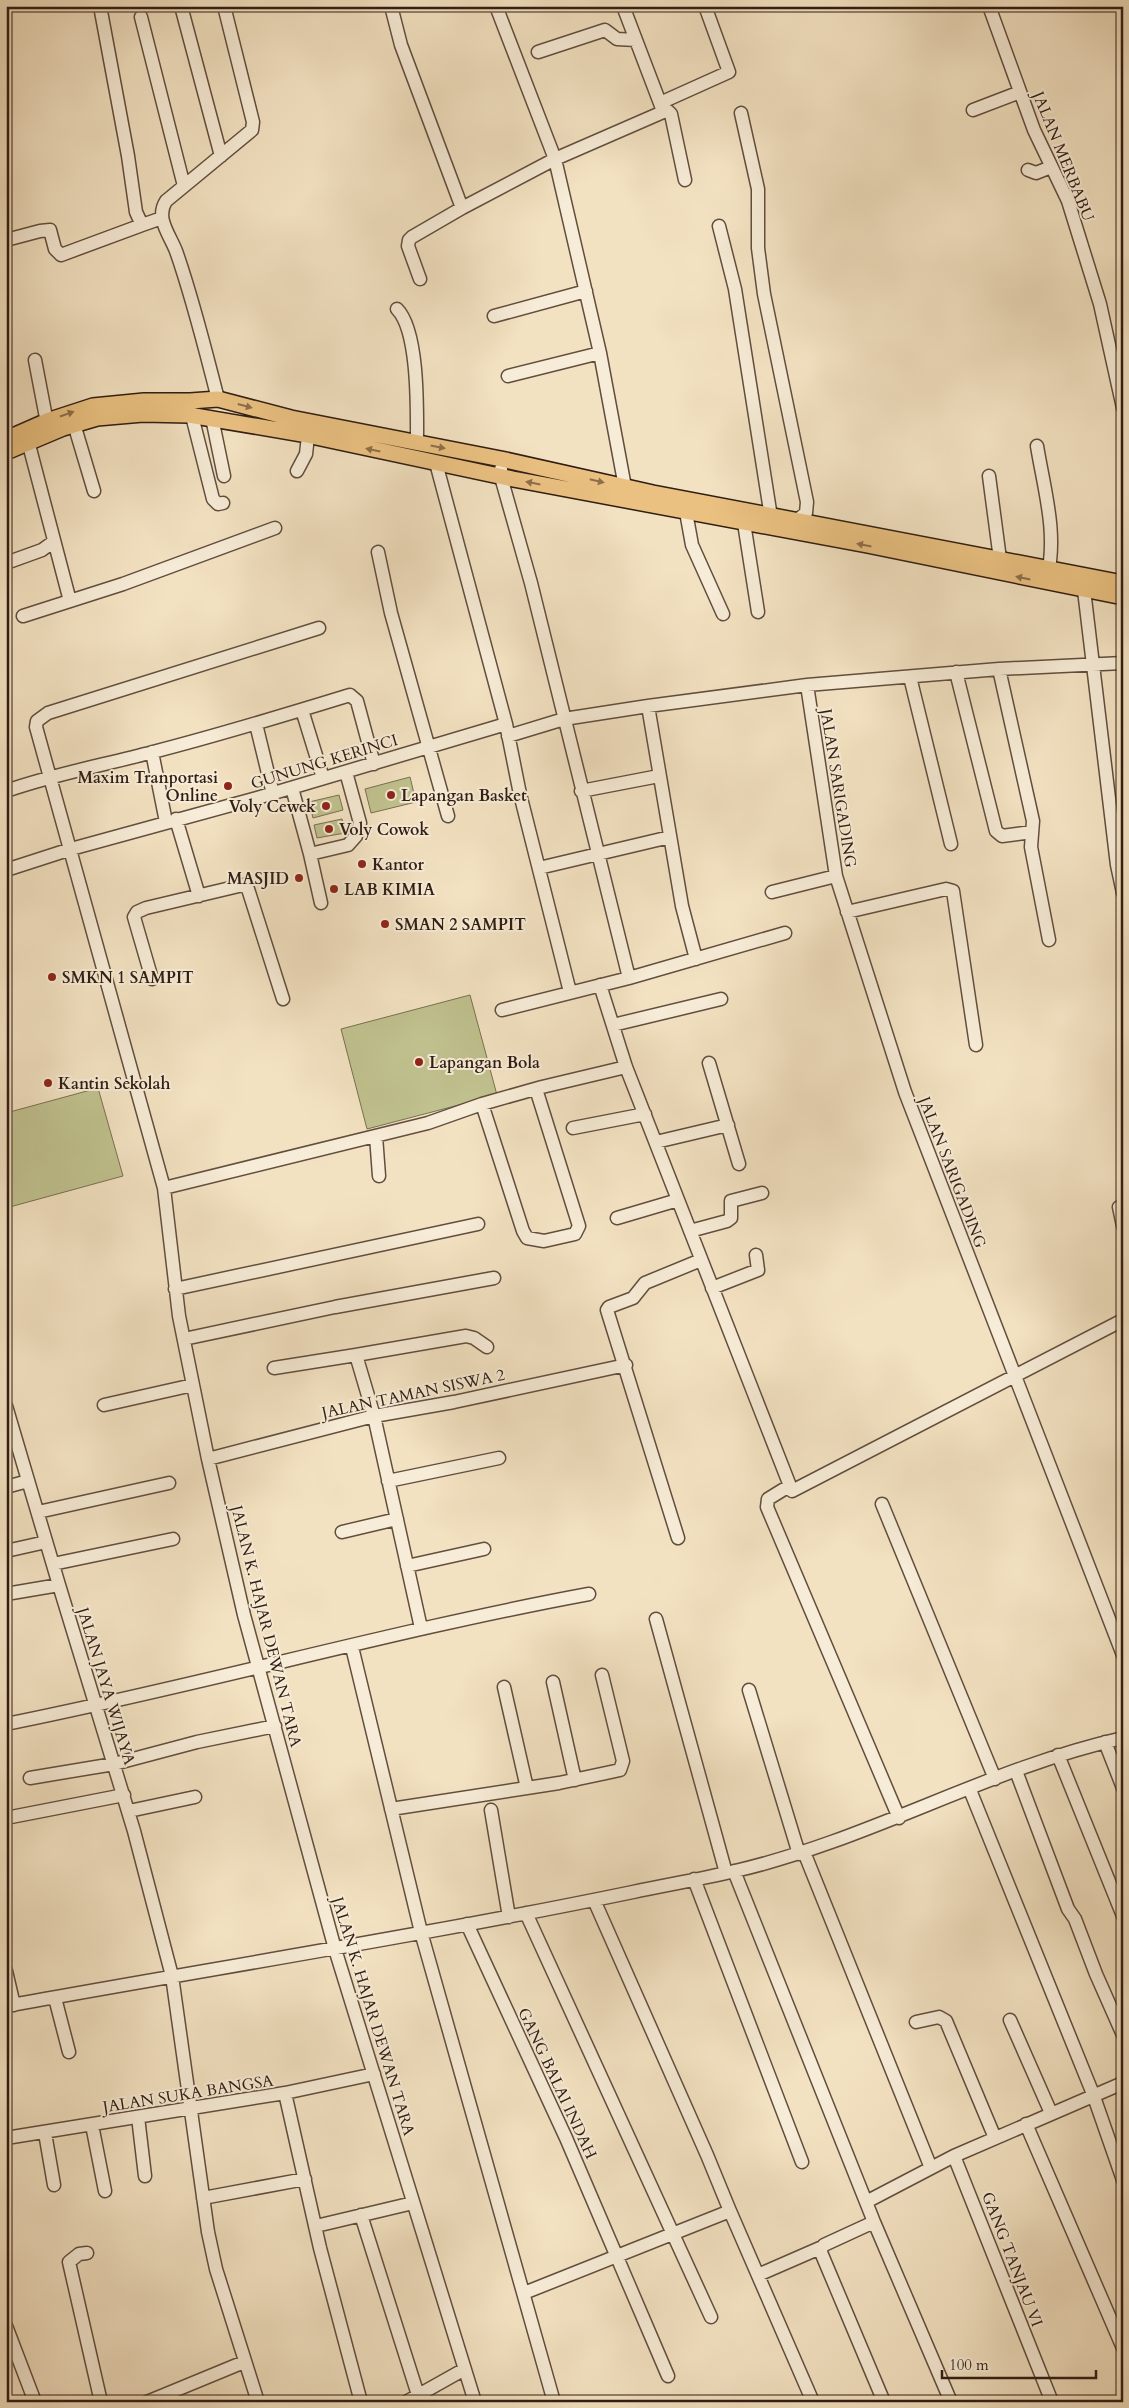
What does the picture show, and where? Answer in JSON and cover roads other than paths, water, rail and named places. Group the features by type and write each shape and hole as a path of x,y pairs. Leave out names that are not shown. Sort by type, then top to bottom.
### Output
{"main road":[{"path":"6,452 28,442 48,427 78,410 111,403 218,399 291,418 501,459 626,487 686,512 1047,576 1123,583"},
{"path":"6,439 48,427 108,417 166,414 212,418 501,476 771,517 1000,559 1084,590 1123,597"}],"street":[{"path":"100,6 128,156 136,212 142,225"},
{"path":"181,6 222,156"},
{"path":"218,399 188,287 176,250 162,218 166,202 252,130 253,122 224,6"},
{"path":"391,6 401,45 462,208"},
{"path":"496,6 555,159 600,353 626,487"},
{"path":"623,6 662,108 671,114 685,180"},
{"path":"420,279 408,246 409,240 462,208 555,159 662,108 729,72 705,6"},
{"name":"JALAN MERBABU","path":"989,6 1034,130 1068,201 1096,288 1118,366 1123,408"},
{"path":"141,17 184,186"},
{"path":"538,52 605,30 617,39 636,40"},
{"path":"973,110 1020,92"},
{"path":"742,113 758,190 758,248 764,294 808,502 806,513 796,522"},
{"path":"1028,170 1036,172 1051,167"},
{"path":"6,240 50,230 55,250 61,254 162,218"},
{"path":"719,226 735,289 771,517"},
{"path":"494,316 586,291"},
{"path":"396,309 406,322 414,358 417,443"},
{"path":"508,376 600,353"},
{"path":"35,360 48,427"},
{"path":"192,416 213,499 218,504 223,503"},
{"path":"212,418 224,476"},
{"path":"74,424 94,491"},
{"path":"297,471 306,454 308,436"},
{"path":"28,442 70,601"},
{"path":"1037,446 1052,533 1047,576"},
{"path":"501,459 501,476 531,583 581,791 629,978"},
{"path":"436,463 507,730 520,794 570,992"},
{"path":"989,476 1000,559"},
{"path":"686,512 692,545 723,614"},
{"path":"744,523 758,612"},
{"path":"23,616 275,528"},
{"path":"6,563 42,550 53,542"},
{"path":"378,552 391,613 448,816"},
{"path":"1084,590 1091,665 1117,865 1123,893"},
{"name":"JALAN K. HAJAR DEWAN TARA","path":"319,628 40,717 36,727 164,1188 175,1289 184,1339 208,1458 244,1615 335,1949 475,2402"},
{"name":"GUNUNG KERINCI","path":"6,870 171,820 273,794 428,746 564,719 807,685 999,669 1123,663"},
{"path":"999,669 1033,821 1031,847 1049,940"},
{"path":"956,672 996,832 1002,836 1032,832"},
{"path":"910,677 951,844"},
{"name":"JALAN SARIGADING","path":"807,685 836,876 905,1092 1123,1655"},
{"path":"6,791 50,776 152,752 353,696 357,701 374,764"},
{"path":"648,706 682,906 696,959"},
{"path":"302,710 323,778"},
{"path":"256,724 273,794"},
{"path":"152,752 171,820 199,896"},
{"path":"310,854 348,845 356,836 360,824 346,772"},
{"path":"581,791 659,776"},
{"path":"292,788 321,902"},
{"path":"539,868 670,836"},
{"path":"772,892 836,876"},
{"path":"152,979 134,917 137,912 146,908 240,885 247,887 283,999"},
{"path":"847,912 946,889 953,891 976,1045"},
{"path":"502,1010 629,978 785,933"},
{"path":"600,985 626,1067 788,1486 792,1491 1123,1320"},
{"path":"613,1025 721,999"},
{"path":"709,1063 740,1164"},
{"path":"164,1188 428,1123 482,1104 626,1067"},
{"path":"482,1104 523,1231 527,1238 544,1241 575,1234 579,1226 536,1089"},
{"path":"574,1128 645,1114"},
{"path":"656,1142 728,1125"},
{"path":"376,1136 379,1176"},
{"path":"690,1231 727,1221 731,1218 731,1202 762,1193"},
{"path":"617,1218 678,1200"},
{"path":"1119,1207 1123,1226"},
{"path":"175,1289 478,1224"},
{"path":"712,1288 758,1270 756,1256"},
{"path":"678,1538 626,1366 608,1315 609,1306 633,1298 645,1282 701,1260"},
{"path":"184,1339 335,1307 494,1278"},
{"path":"274,1368 466,1336 474,1338 487,1347"},
{"path":"356,1355 374,1416 421,1628"},
{"name":"JALAN TAMAN SISWA 2","path":"208,1458 374,1416 454,1402 626,1366"},
{"path":"104,1405 193,1385"},
{"name":"JALAN JAYA WIJAYA","path":"6,1406 10,1433 38,1512 58,1585 124,1795 172,1976 203,2198 216,2268 258,2402"},
{"path":"388,1481 499,1458"},
{"path":"6,1487 28,1481"},
{"path":"38,1512 169,1483"},
{"path":"788,1486 768,1500 768,1507 899,1818"},
{"path":"882,1504 995,1779"},
{"path":"342,1532 396,1519"},
{"path":"53,1564 173,1539"},
{"path":"6,1551 46,1542"},
{"path":"407,1566 484,1549"},
{"path":"6,1594 58,1585"},
{"path":"6,1724 97,1706 259,1669 421,1628 589,1594"},
{"path":"656,1619 730,1872 874,2222 951,2402"},
{"path":"352,1647 421,1932 524,2293 551,2401"},
{"path":"391,1809 616,1772 623,1767 602,1675"},
{"path":"553,1682 576,1780"},
{"path":"504,1687 527,1788"},
{"path":"749,1690 801,1853 931,2168"},
{"path":"30,1778 114,1764 197,1742 275,1726"},
{"path":"6,1971 10,2006 526,1914 730,1872 801,1853 899,1818 1058,1756 1123,1738"},
{"path":"1105,1742 1123,1788"},
{"path":"1058,1756 1123,1916"},
{"path":"1016,1771 1068,1909 1123,2035"},
{"path":"970,1790 1094,2094 1123,2180"},
{"path":"6,1818 124,1795"},
{"path":"128,1811 195,1798"},
{"path":"491,1810 509,1917"},
{"path":"694,1879 802,2162"},
{"path":"594,1900 707,2155 812,2402"},
{"path":"526,1914 711,2317"},
{"name":"GANG BALAI INDAH","path":"467,1924 566,2138 668,2376"},
{"path":"55,1998 69,2052"},
{"path":"916,2022 939,2017 946,2021 995,2138"},
{"path":"1010,2020 1051,2113"},
{"name":"JALAN SUKA BANGSA","path":"6,2138 285,2093 374,2074"},
{"path":"866,2202 954,2156 1123,2083"},
{"path":"285,2093 320,2248 361,2402"},
{"path":"138,2117 145,2176"},
{"path":"1026,2124 1123,2348"},
{"path":"92,2125 106,2191"},
{"path":"45,2133 54,2186"},
{"name":"GANG TANJAU VI","path":"954,2156 1052,2402"},
{"path":"203,2198 305,2180"},
{"path":"316,2226 413,2203"},
{"path":"524,2293 730,2211"},
{"path":"361,2215 418,2395"},
{"path":"758,2275 874,2222"},
{"path":"820,2248 884,2402"},
{"path":"87,2253 79,2254 69,2262 101,2402"},
{"path":"6,2326 35,2402"},
{"path":"147,2402 166,2398 244,2362"},
{"path":"406,2402 464,2370"},
{"path":"1119,2402 1123,2400"}],"place":[{"name":"Maxim Tranportasi Online","path":"228,786"},
{"name":"Lapangan Basket","path":"391,795"},
{"name":"Voly Cewek","path":"326,806"},
{"name":"Voly Cowok","path":"329,829"},
{"name":"Kantor","path":"362,864"},
{"name":"MASJID","path":"299,878"},
{"name":"LAB KIMIA","path":"334,889"},
{"name":"SMAN 2 SAMPIT","path":"385,924"},
{"name":"SMKN 1 SAMPIT","path":"52,977"},
{"name":"Lapangan Bola","path":"419,1062"},
{"name":"Kantin Sekolah","path":"48,1083"}]}
